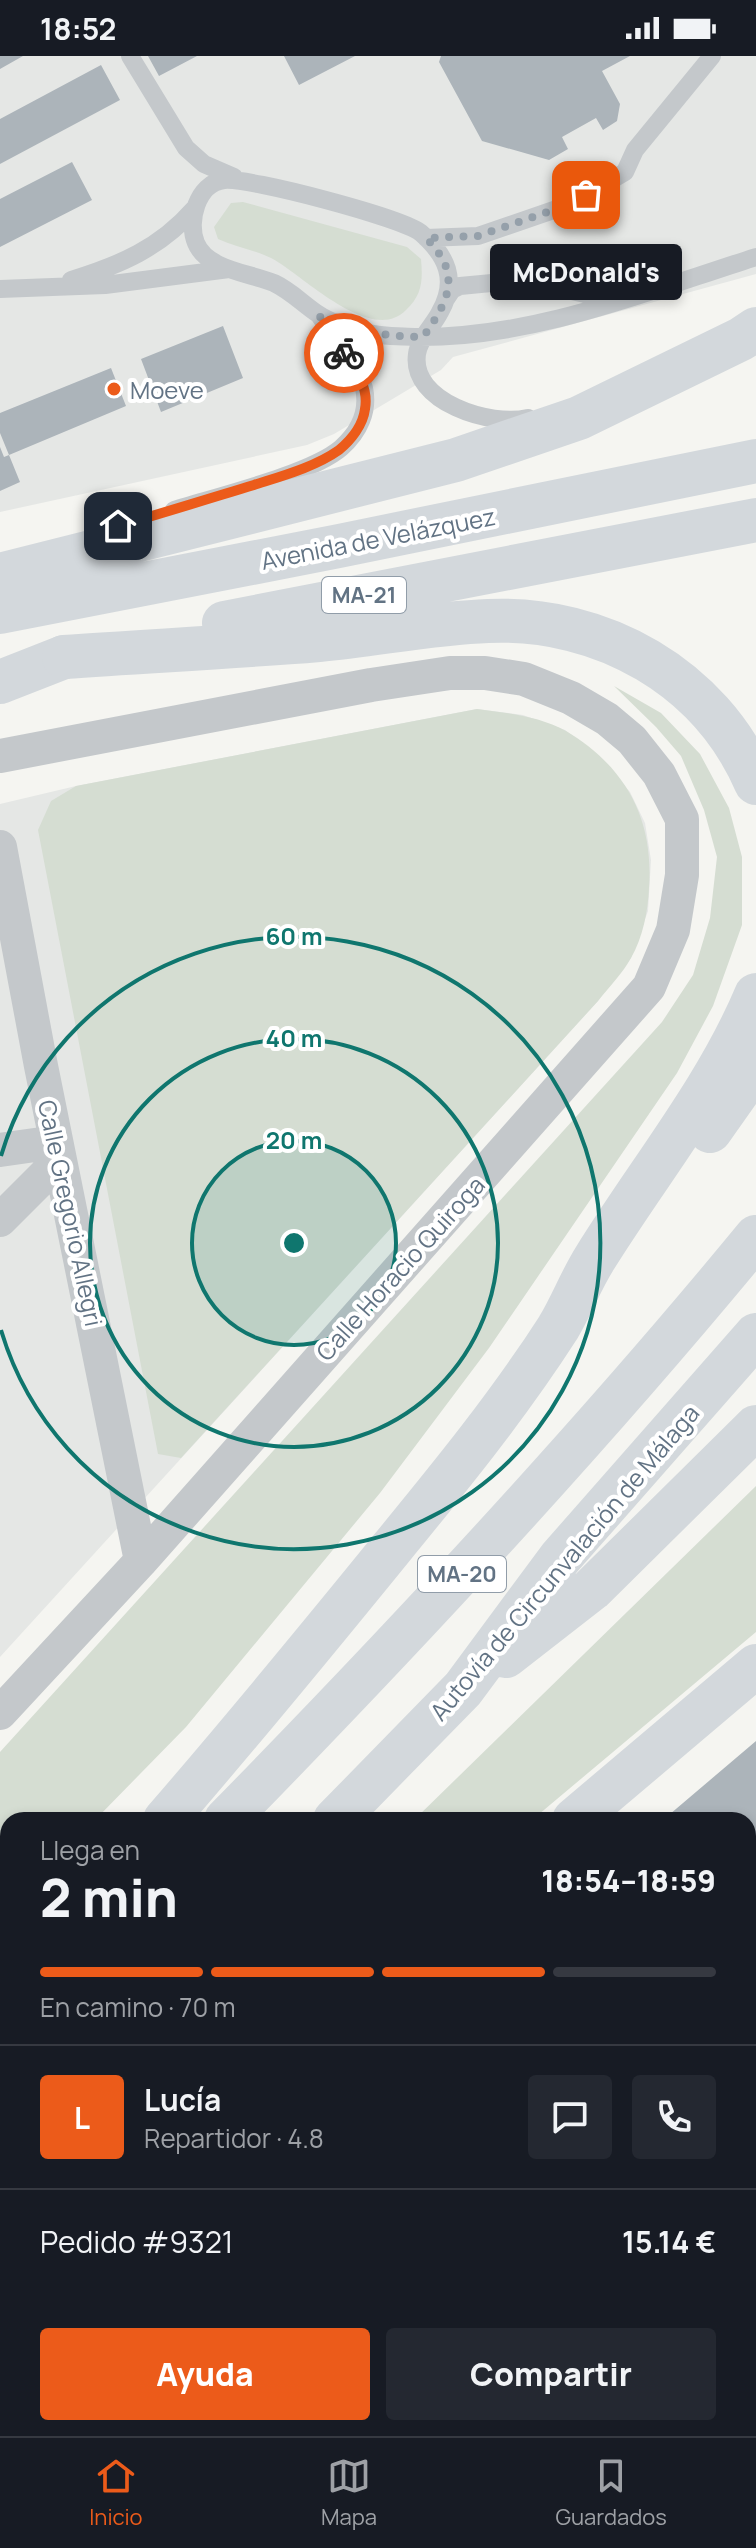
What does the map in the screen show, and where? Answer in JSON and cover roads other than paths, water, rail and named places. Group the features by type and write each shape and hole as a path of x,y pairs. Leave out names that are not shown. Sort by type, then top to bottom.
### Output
{"main road":[{"path":"0,574 456,460 579,418 756,329"},
{"name":"Avenida de Velázquez","path":"0,612 756,461"},
{"name":"MA-21","path":"64,657 323,603 756,520"},
{"path":"0,667 64,657 320,639 489,621 556,625 626,647 672,674 714,715 745,757 756,783"},
{"path":"0,682 64,657"},
{"path":"172,1812 266,1704 447,1481 514,1393 560,1325 593,1260 682,1128 744,1022 756,995"},
{"path":"560,1325 608,1273 756,1066"},
{"name":"MA-20","path":"234,1812 378,1665 555,1472 756,1237"},
{"name":"Autovía de Circunvalación de Málaga","path":"343,1812 463,1689 560,1558 756,1335"},
{"path":"463,1689 592,1589 756,1427"},
{"path":"583,1812 756,1666"}],"street":[{"name":"Calle Horacio Quiroga","path":"0,756 371,685 450,673 485,673 524,679 571,698 607,719 632,740 659,774 682,819 682,875 673,930 649,987 141,1561 0,1713"},
{"name":"Calle Gregorio Allegri","path":"1,858 141,1561"},
{"path":"0,1150 58,1151"},
{"path":"0,1220 58,1151"}],"lane":[{"path":"130,56 186,148 204,164 244,181 332,202 416,229 446,264 450,277 446,299"},
{"path":"426,238 478,236 571,204 625,172 635,150 712,56"},
{"path":"41,289 130,260 165,238 194,209 213,183 244,181"},
{"path":"194,209 192,226 198,248 206,257 229,269 284,288 319,315 344,326 382,336 455,337 583,314 756,257"},
{"path":"0,289 130,283 229,269"},
{"path":"632,297 585,294 523,280 460,286 452,290 423,337 417,352 417,367 434,392 454,407 496,421 523,420 653,383"},
{"path":"161,513 315,463 340,449 358,430 365,409 365,392 360,377 319,315"},
{"path":"0,574 23,557 89,534"}],"place":[{"name":"McDonald's","path":"586,195"},
{"name":"Moeve","path":"114,389"}]}
